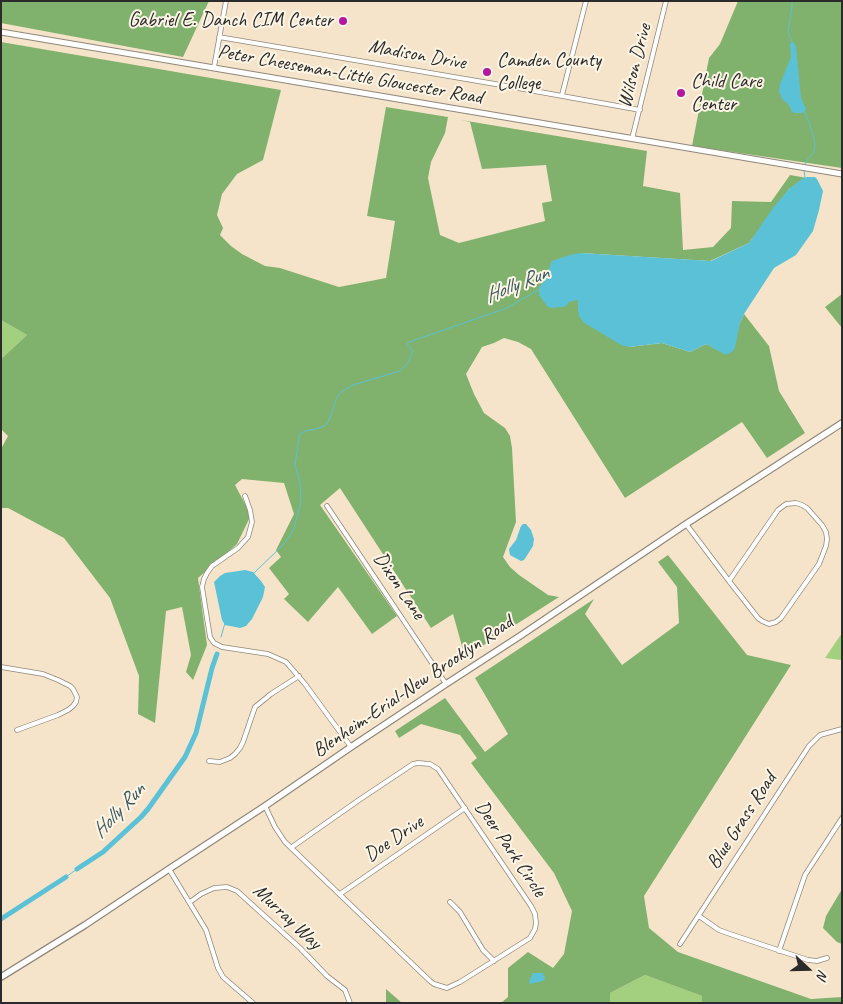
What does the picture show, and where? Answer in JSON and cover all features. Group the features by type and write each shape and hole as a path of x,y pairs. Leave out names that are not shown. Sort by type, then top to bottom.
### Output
{"main road":[{"name":"Blenheim-Erial-New Brooklyn Road","path":"1,977 86,924 686,524 842,423"}],"street":[{"path":"214,67 226,1"},
{"path":"562,95 586,1"},
{"name":"Wilson Drive","path":"632,139 666,1"},
{"name":"Peter Cheeseman-Little Gloucester Road","path":"1,32 842,174"},
{"name":"Madison Drive","path":"219,37 640,110"},
{"path":"245,496 252,522 248,537 238,548 212,566 204,579 202,588 210,637 214,643 224,647 268,654 286,662 299,676 350,747"},
{"path":"686,524 729,581 758,618 770,624 781,618 819,564 826,546 826,532 807,508 796,503 786,504 778,510 729,581"},
{"name":"Dixon Lane","path":"327,506 446,684"},
{"path":"1,667 43,674 70,686 77,697 74,706 68,710 17,730"},
{"path":"209,761 220,762 235,754 243,742 256,707 271,694 299,676"},
{"name":"Blue Grass Road","path":"680,944 808,746 820,735 842,729"},
{"name":"Deer Park Circle","path":"265,806 285,842 434,984 447,988 453,986 530,938 535,929 535,914 532,906 438,769 430,764 413,764 292,847"},
{"name":"Doe Drive","path":"340,894 465,808"},
{"path":"779,951 805,875 842,818"},
{"path":"169,869 206,930 216,961 224,977 253,1003"},
{"name":"Murray Way","path":"190,902 214,888 227,887 237,891 300,948 327,976 345,990 350,1003"},
{"path":"450,902 460,912 483,950 494,961"},
{"path":"698,916 728,934 779,951 812,960 827,958"}],"green space":[{"path":"1,1 209,1 183,57 1,23"},
{"path":"738,1 842,1 842,168 692,146 709,58 720,44"},
{"path":"1,42 281,90 263,160 237,174 222,194 217,215 223,228 220,235 242,254 265,266 280,268 339,287 386,278 395,221 367,216 386,107 448,117 445,133 431,162 428,178 440,235 459,243 545,221 542,203 552,201 546,165 482,169 470,122 461,120 647,151 643,186 680,193 683,250 713,247 731,228 732,201 771,202 790,175 813,179 789,189 749,243 710,261 581,253 579,300 629,347 662,343 690,352 706,344 726,354 744,314 769,346 779,391 805,433 767,458 742,422 625,498 531,349 518,342 504,338 482,347 466,374 484,413 505,428 510,436 512,448 516,522 503,557 519,575 548,595 559,597 465,657 453,614 431,628 340,488 320,505 397,616 372,634 338,587 308,622 284,599 289,594 269,568 281,557 276,550 294,514 284,483 242,479 235,485 251,515 237,544 198,578 207,645 193,680 186,672 191,655 182,607 166,611 155,723 138,714 139,676 110,598 64,538 8,508 1,508 1,449 8,436 1,429 1,359 27,335 1,320"},
{"path":"842,294 842,328 825,307"},
{"path":"1,320 27,335 1,359"},
{"path":"668,555 747,655 791,665 644,896 649,928 678,952 811,999 842,997 842,1003 702,1003 702,996 645,975 610,993 610,1003 501,1003 508,997 508,968 528,952 553,968 564,954 572,911 554,873 471,763 477,758 460,735 421,724 399,738 395,731 445,698 485,752 508,734 475,678 594,599 585,614 622,665 679,623 677,587 658,562"},
{"path":"842,633 841,660 825,658"},
{"path":"842,889 842,944 837,942 823,928 826,916"},
{"path":"645,975 702,996 702,1003 610,1003 610,993"},
{"path":"386,989 402,1003 386,1003"}],"water":[{"path":"792,42 796,47 801,98 806,109 802,113 792,112 789,105 782,99 779,91 791,57 790,44"},
{"path":"807,177 815,177 823,191 813,231 796,255 774,268 744,314 740,323 735,348 729,354 724,354 706,344 690,352 662,343 629,347 621,345 583,322 579,316 578,300 569,302 566,306 551,308 547,306 539,295 539,287 544,282 552,261 570,255 581,253 711,261 749,243 773,208 789,189"},
{"path":"523,524 526,524 531,530 534,539 533,546 524,560 521,561 510,555 509,549 516,540"},
{"path":"245,570 253,572 265,587 263,597 252,619 246,626 240,628 225,625 222,620 214,582 225,573"},
{"path":"533,973 543,973 545,978 543,981 530,984 529,981"}],"waterway":[{"name":"Holly Run","path":"792,1 788,32 793,44"},
{"name":"Holly Run","path":"804,111 814,138 815,148 804,166"},
{"name":"Holly Run","path":"804,170 805,178"},
{"name":"Holly Run","path":"253,574 283,545 293,531 301,501 300,482 295,465 300,434 326,425 337,397 341,392 353,385 400,371 408,363 412,354 412,350 407,344 409,342 507,308 538,290"},
{"name":"Holly Run","path":"221,637 225,623"},
{"name":"Holly Run","path":"77,869 103,852 141,817 185,757 196,733 217,654"},
{"name":"Holly Run","path":"66,877 77,869"},
{"name":"Holly Run","path":"1,919 66,877"}],"place":[{"name":"Gabriel E. Danch CIM Center","path":"343,21"},
{"name":"Camden County College","path":"487,72"},
{"name":"Child Care Center","path":"681,93"}]}
